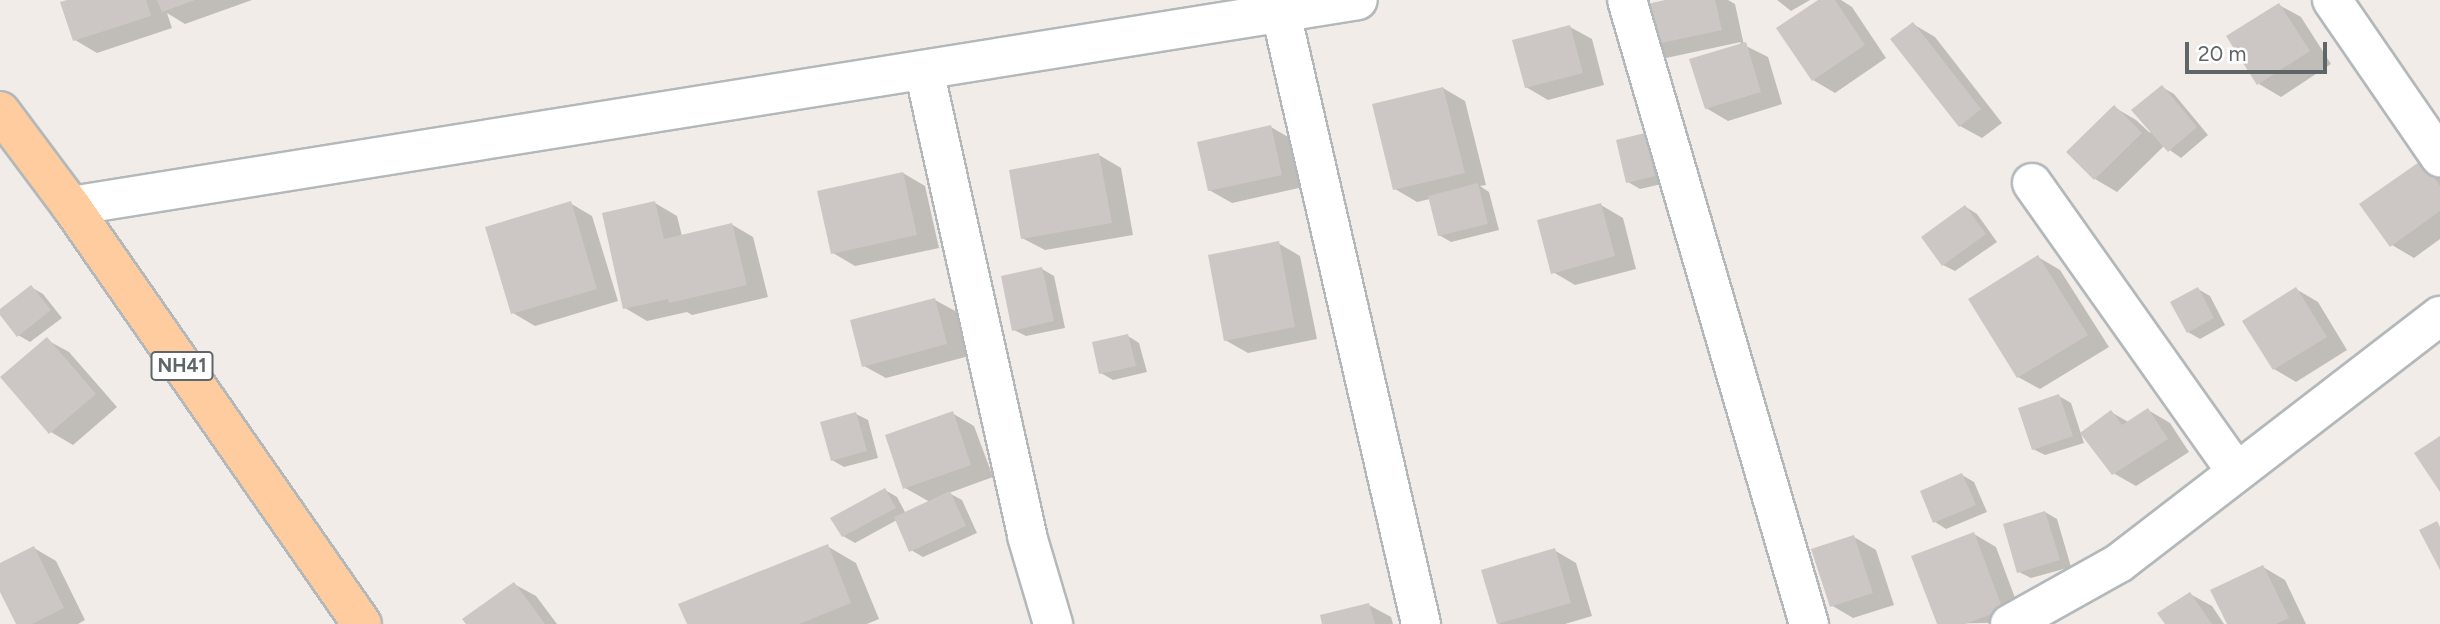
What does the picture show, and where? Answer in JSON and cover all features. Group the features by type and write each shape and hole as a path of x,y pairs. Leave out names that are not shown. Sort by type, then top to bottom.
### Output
{"highway":[{"name":"NH41","path":"0,111 71,206 362,624"}],"street":[{"path":"71,206 1358,0"},
{"path":"1627,0 1810,624"},
{"path":"2332,0 2440,156"},
{"path":"1281,13 1421,624"},
{"path":"924,70 1027,536 1053,624"},
{"path":"2032,183 2237,472"},
{"path":"2010,624 2119,563 2440,316"}],"building":[{"path":"146,0 151,16 73,41 60,2"},
{"path":"157,0 195,0 162,12"},
{"path":"1665,0 1715,0 1722,30 1643,47 1634,7"},
{"path":"1818,0 1835,0 1865,45 1812,81 1776,28"},
{"path":"2279,3 2310,51 2257,85 2226,36"},
{"path":"1913,22 1981,109 1959,127 1890,39"},
{"path":"1570,25 1583,73 1525,88 1512,40"},
{"path":"1746,42 1761,92 1705,109 1689,59"},
{"path":"2162,85 2197,127 2168,152 2131,110"},
{"path":"1443,87 1465,173 1393,190 1372,104"},
{"path":"2114,105 2142,133 2094,180 2066,152"},
{"path":"1271,125 1282,175 1208,191 1197,142"},
{"path":"1645,133 1655,176 1626,183 1616,140"},
{"path":"1099,153 1112,223 1021,239 1009,170"},
{"path":"2422,160 2440,186 2440,211 2390,247 2359,204"},
{"path":"903,172 917,235 831,254 817,191"},
{"path":"1478,183 1488,224 1438,236 1428,196"},
{"path":"571,201 597,289 511,314 485,227"},
{"path":"655,201 664,239 732,223 747,285 669,303 668,299 623,309 602,213"},
{"path":"1601,203 1615,256 1551,274 1537,220"},
{"path":"1965,205 1986,234 1942,266 1921,237"},
{"path":"1279,241 1295,327 1224,341 1208,255"},
{"path":"2038,255 2088,335 2017,378 1968,299"},
{"path":"1042,267 1054,321 1012,331 1001,276"},
{"path":"31,285 51,310 17,337 0,315 0,309"},
{"path":"2198,287 2214,318 2187,333 2170,302"},
{"path":"2296,287 2327,337 2273,370 2242,321"},
{"path":"935,298 947,344 862,367 850,320"},
{"path":"1128,334 1136,366 1099,374 1092,342"},
{"path":"47,337 96,394 49,434 0,377"},
{"path":"2059,394 2073,436 2032,450 2018,408"},
{"path":"2148,408 2168,439 2112,475 2080,433 2111,410 2122,425"},
{"path":"953,411 971,465 903,489 885,435"},
{"path":"856,412 867,451 831,461 820,422"},
{"path":"2440,436 2440,492 2414,453"},
{"path":"1962,473 1976,505 1933,523 1920,491"},
{"path":"885,488 896,508 842,537 830,518"},
{"path":"950,491 966,526 909,552 894,517"},
{"path":"2045,511 2060,560 2017,573 2003,524"},
{"path":"2437,521 2440,527 2440,570 2419,530"},
{"path":"1974,532 2003,610 1965,624 1937,624 1911,556"},
{"path":"1854,535 1873,593 1830,607 1811,549"},
{"path":"828,544 851,603 799,624 687,624 678,604"},
{"path":"34,546 64,608 32,624 16,624 0,592 0,563"},
{"path":"1555,548 1571,603 1497,624 1481,570"},
{"path":"2263,565 2289,618 2276,624 2227,624 2210,590"},
{"path":"514,582 545,624 466,624 462,619"},
{"path":"2190,592 2212,624 2165,624 2157,613"},
{"path":"1369,603 1375,624 1322,624 1320,615"}]}
